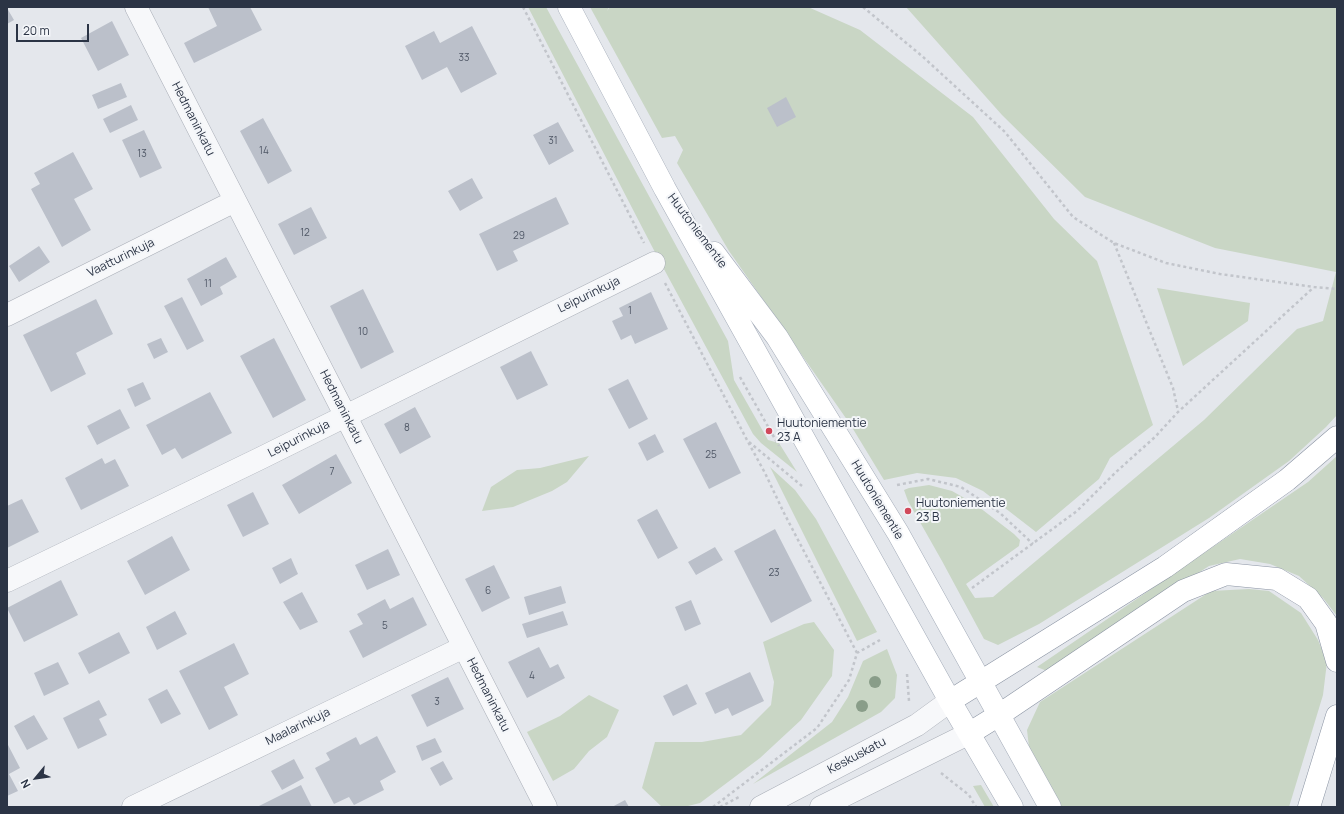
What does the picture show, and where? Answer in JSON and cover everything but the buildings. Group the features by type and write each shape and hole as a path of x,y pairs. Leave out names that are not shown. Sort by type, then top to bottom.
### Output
{"main road":[{"name":"Huutoniementie","path":"569,7 665,189 950,701 1012,807"},
{"name":"Huutoniementie","path":"665,189 778,337 898,533 1050,807"},
{"path":"950,701 1165,567 1287,480 1337,437"},
{"path":"970,733 1183,591 1226,574 1277,579 1308,598 1326,623 1337,661"},
{"path":"1309,807 1337,716"}],"street":[{"name":"Hedmaninkatu","path":"136,7 546,807"},
{"name":"Vaatturinkuja","path":"7,315 235,202"},
{"name":"Leipurinkuja","path":"7,581 261,458 654,263"},
{"name":"Maalarinkuja","path":"133,807 464,647"},
{"name":"Keskuskatu","path":"761,807 917,725 950,701"},
{"path":"821,807 970,733"}],"path":[{"path":"523,7 654,263 765,473 784,513 857,653"},
{"path":"863,7 922,56 1005,132 1073,216 1114,244 1166,263 1220,274 1337,289"},
{"path":"1114,244 1173,388 1178,412"},
{"path":"972,588 1077,511 1116,472 1155,437 1178,412 1314,287"},
{"path":"747,440 806,489"},
{"path":"893,486 928,479 961,487 1000,513 1033,544"},
{"path":"713,807 817,728 849,680 857,653 880,640"},
{"path":"906,667 909,702 917,725"},
{"path":"931,752 942,775 969,795 976,807"}],"green space":[{"path":"528,7 546,7 728,341 734,380 768,440 779,443 797,472 761,443 753,434 658,258"},
{"path":"590,7 609,7 607,11 610,7 808,7 860,30 973,117 1054,219 1097,261 1153,425 1110,458 1099,479 1036,532 983,491 956,478 917,473 884,480 850,424 729,251 677,163 683,150 675,136 662,138"},
{"path":"906,7 1337,7 1337,415 1289,461 1209,518 1039,624 998,645 984,639 908,501 904,490 929,485 952,491 975,504 1020,540 1019,546 966,584 975,598 993,597 1204,420 1297,329 1323,321 1336,272 1215,248 1085,197 1002,115"},
{"path":"1157,288 1250,303 1248,321 1183,366"},
{"path":"589,456 567,482 552,491 513,507 482,511 491,487 517,470 540,468"},
{"path":"1337,456 1337,616 1323,598 1299,576 1270,564 1240,559 1209,566 1047,671 1037,667 1308,482"},
{"path":"770,467 795,490 816,519 877,632 857,641"},
{"path":"1249,589 1269,591 1301,613 1318,640 1327,662 1323,695 1289,807 1060,807 1029,747 1027,730 1040,702 1211,591"},
{"path":"814,622 834,650 832,676 801,720 760,758 700,803 684,807 662,807 642,788 655,742 702,742 741,735 771,705 774,682 763,642 804,624"},
{"path":"887,649 897,675 895,698 881,712 753,784 832,722 848,697 863,661"},
{"path":"589,695 619,710 607,737 589,751 574,769 553,781 527,732 560,716"},
{"path":"981,785 994,807 985,807 973,786"}],"place":[{"name":"Huutoniementie 23 A","path":"769,431"},
{"name":"Huutoniementie 23 B","path":"908,511"}]}
